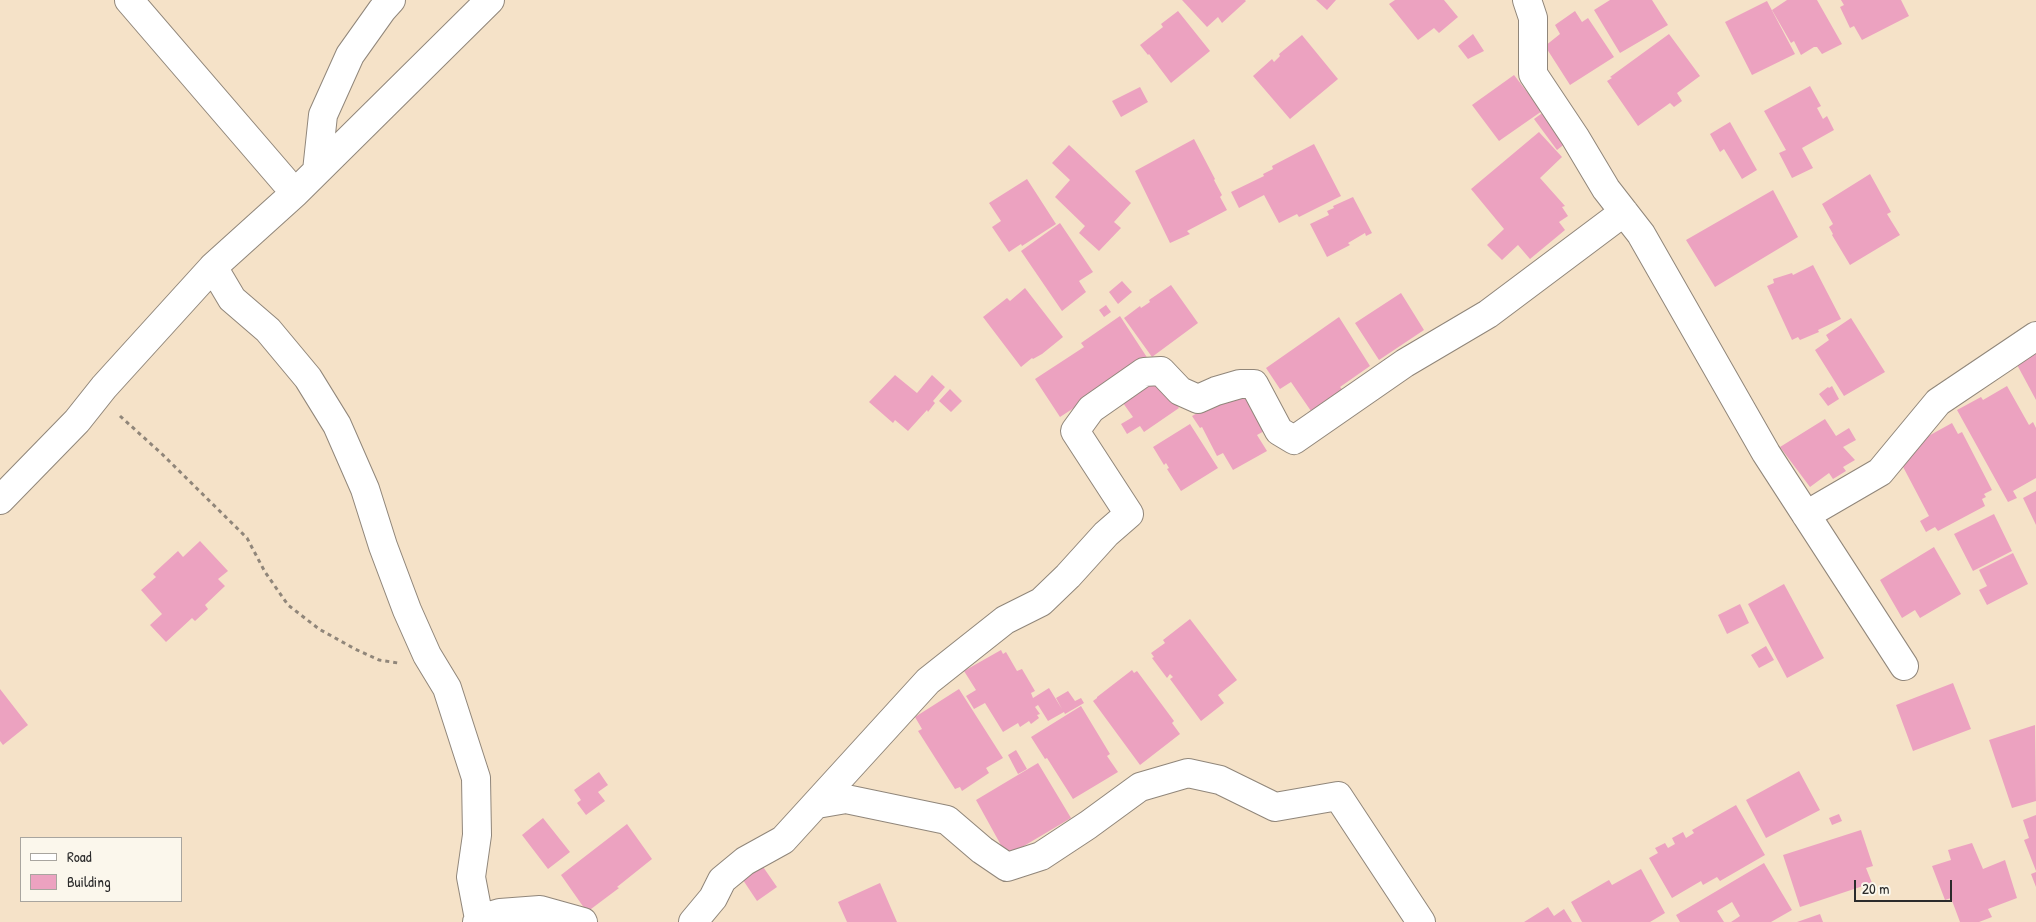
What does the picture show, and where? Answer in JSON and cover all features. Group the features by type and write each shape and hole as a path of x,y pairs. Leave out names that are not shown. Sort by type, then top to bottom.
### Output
{"street":[{"path":"129,0 295,194"},
{"path":"317,171 323,115 350,55 391,0"},
{"path":"0,500 77,421 104,387 213,267 295,194 490,0"},
{"path":"1527,0 1533,18 1533,74 1575,137 1606,189 1641,234 1766,453 1904,666"},
{"path":"693,922 713,898 722,880 745,861 783,840 928,681 1005,620 1041,602 1068,576 1106,534 1129,514 1075,430 1091,409 1144,372 1161,371 1180,391 1198,399 1216,390 1240,384 1254,384 1279,431 1294,440 1405,363 1488,314 1624,212"},
{"path":"213,267 232,299 268,330 308,378 337,425 365,489 406,610 447,688 476,778 477,835 471,877 478,921 500,913 540,910 583,922"},
{"path":"1806,515 1880,472 1938,402 2036,336"},
{"path":"817,804 846,799 947,820 982,850 1008,867 1040,856 1088,825 1140,787 1188,773 1220,780 1275,807 1338,796 1420,922"}],"path":[{"path":"104,387 111,407 120,417 162,454 247,538 265,572 288,604 319,629 379,660 434,666"}],"building":[{"path":"1182,0 1246,1 1222,23 1218,17 1207,27"},
{"path":"1316,0 1336,0 1327,10"},
{"path":"1395,0 1444,0 1458,17 1439,33 1434,28 1418,40 1389,4"},
{"path":"1610,0 1652,0 1668,25 1620,53 1594,10"},
{"path":"1787,0 1817,0 1842,44 1822,54 1817,47 1814,47 1801,55 1794,41 1791,43 1772,10"},
{"path":"1841,0 1901,0 1909,16 1862,40 1854,26 1850,28 1840,7 1844,5"},
{"path":"1767,1 1795,54 1752,75 1725,22"},
{"path":"1178,11 1210,51 1171,83 1140,45 1163,27 1161,24"},
{"path":"1575,11 1582,22 1588,18 1614,57 1570,85 1545,46 1560,34 1555,25"},
{"path":"1473,34 1484,51 1468,59 1458,46"},
{"path":"1669,34 1700,76 1677,93 1682,101 1674,107 1670,103 1638,126 1607,81"},
{"path":"1302,35 1338,79 1290,119 1253,76 1272,59 1274,62 1280,56 1279,54"},
{"path":"1514,75 1542,111 1499,141 1472,105"},
{"path":"1810,86 1821,106 1817,108 1823,119 1827,116 1834,130 1802,148 1813,168 1792,178 1779,153 1786,150 1764,111"},
{"path":"1140,87 1148,102 1121,117 1112,101"},
{"path":"1549,108 1571,139 1557,150 1534,119"},
{"path":"1730,122 1757,170 1742,179 1724,149 1720,152 1710,134"},
{"path":"1539,132 1562,157 1540,178 1565,206 1562,207 1568,216 1559,222 1565,230 1530,259 1518,245 1502,260 1487,245 1504,229 1471,189"},
{"path":"1194,139 1215,179 1222,195 1220,197 1227,210 1187,231 1190,234 1170,243 1135,171"},
{"path":"1314,144 1341,196 1299,217 1297,214 1279,223 1264,195 1239,208 1231,192 1264,176 1263,174 1273,169 1272,166"},
{"path":"1069,145 1131,203 1114,222 1121,228 1099,251 1079,233 1085,226 1055,197 1070,180 1052,163"},
{"path":"1870,174 1891,212 1887,214 1900,235 1850,265 1832,235 1829,227 1833,224 1822,204"},
{"path":"1027,179 1056,224 1009,252 992,227 1001,221 989,203"},
{"path":"1773,190 1798,237 1715,287 1686,240"},
{"path":"1353,197 1372,233 1366,236 1365,233 1348,243 1350,245 1327,257 1310,224 1329,215 1327,211 1334,208 1333,206"},
{"path":"1060,223 1093,272 1079,281 1086,292 1062,311 1021,251"},
{"path":"1813,265 1841,319 1818,330 1819,332 1800,340 1798,337 1792,340 1767,286 1774,283 1773,279 1792,273 1793,275"},
{"path":"1122,281 1132,292 1118,304 1109,292"},
{"path":"1171,285 1198,323 1152,357 1124,318 1140,306 1141,308 1150,302 1149,300"},
{"path":"1025,288 1063,337 1042,354 1032,358 1021,367 983,317 1007,298 1010,301"},
{"path":"1401,293 1424,330 1379,360 1355,323"},
{"path":"1106,305 1111,312 1104,317 1099,310"},
{"path":"1120,316 1150,362 1109,385 1060,417 1035,379 1084,347 1081,343"},
{"path":"1339,317 1370,366 1340,387 1345,393 1311,411 1291,382 1280,389 1266,368"},
{"path":"1851,318 1885,372 1844,396 1815,350 1829,340 1826,335"},
{"path":"2036,350 2036,400 2015,361"},
{"path":"1152,372 1179,408 1144,432 1140,426 1127,434 1121,424 1133,417 1118,396"},
{"path":"895,375 917,393 932,375 945,387 933,401 935,403 928,412 927,410 908,431 895,420 893,423 869,402"},
{"path":"1832,386 1839,399 1828,406 1819,394"},
{"path":"2007,386 2029,425 2033,422 2036,428 2036,478 2013,491 2017,498 2008,502 1957,410 1981,397 1983,400"},
{"path":"1244,387 1268,429 1257,435 1267,451 1233,470 1223,453 1217,456 1202,427 1200,428 1192,416"},
{"path":"950,389 962,401 951,412 939,401"},
{"path":"1825,419 1836,436 1849,428 1856,440 1843,447 1855,460 1843,467 1846,471 1833,479 1829,473 1810,487 1780,447"},
{"path":"1952,423 1958,434 1962,432 1992,490 1984,494 1986,497 1982,499 1985,506 1938,531 1935,527 1926,532 1920,521 1929,516 1901,463 1912,445"},
{"path":"1190,424 1218,468 1181,491 1167,469 1169,468 1166,463 1164,465 1153,447"},
{"path":"2036,491 2036,525 2023,498"},
{"path":"1994,514 2012,551 1973,571 1954,534"},
{"path":"200,541 228,571 218,579 225,586 205,605 208,609 195,621 192,618 166,642 150,625 162,614 141,590 156,577 153,574 178,551 183,557"},
{"path":"1934,547 1961,594 1920,618 1915,610 1902,618 1880,580"},
{"path":"2013,553 2028,584 1987,605 1979,590 1987,586 1979,570"},
{"path":"1784,584 1824,658 1787,678 1748,604"},
{"path":"1740,604 1749,623 1727,634 1718,615"},
{"path":"1190,619 1237,680 1218,695 1224,703 1201,721 1170,679 1173,677 1170,674 1167,678 1152,658 1154,657 1151,653 1165,643 1163,640"},
{"path":"1766,646 1774,660 1759,668 1751,655"},
{"path":"1001,650 1003,654 1006,652 1017,671 1022,669 1035,691 1031,693 1033,698 1049,688 1062,709 1056,698 1068,691 1075,701 1081,698 1084,703 1048,721 1038,705 1035,707 1040,714 1037,715 1039,718 1031,724 1029,721 1020,727 1018,723 1003,732 985,703 974,709 966,696 976,690 964,671"},
{"path":"1132,670 1134,673 1137,671 1174,721 1172,723 1180,734 1140,765 1093,701"},
{"path":"1953,683 1971,729 1913,751 1896,705"},
{"path":"0,689 28,725 3,745 0,741"},
{"path":"959,689 1003,758 986,768 989,773 962,791 960,787 955,789 918,731 922,729 915,717"},
{"path":"1081,706 1110,754 1107,756 1118,772 1073,799 1031,737"},
{"path":"2035,725 2036,801 2012,808 1989,740"},
{"path":"1016,750 1027,769 1018,774 1008,755"},
{"path":"1038,763 1071,818 1007,856 976,800"},
{"path":"1799,771 1820,810 1766,838 1746,800"},
{"path":"599,772 608,785 598,792 605,801 586,815 577,803 581,800 574,790"},
{"path":"1736,805 1765,855 1720,881 1717,877 1703,885 1701,881 1672,898 1649,858 1658,853 1655,848 1665,843 1668,848 1675,844 1672,838 1683,832 1686,838 1694,833 1692,830"},
{"path":"1839,814 1842,821 1832,825 1829,818"},
{"path":"2036,815 2036,871 2024,840 2029,838 2023,820"},
{"path":"543,818 570,852 548,869 522,835"},
{"path":"627,824 652,859 617,887 619,888 587,912 561,875"},
{"path":"1861,830 1873,866 1866,868 1872,883 1800,907 1783,855"},
{"path":"1972,843 1983,869 2005,860 2017,898 1988,909 1992,917 1979,922 1960,922 1951,898 1945,900 1932,866 1951,860 1948,850"},
{"path":"759,861 777,887 757,901 739,874"},
{"path":"1764,863 1792,910 1771,922 1731,922 1740,916 1732,902 1717,911 1724,922 1680,922 1676,915"},
{"path":"1641,869 1665,913 1650,922 1582,922 1571,902 1609,880 1612,885"},
{"path":"2036,872 2036,887 2031,874"},
{"path":"880,883 897,922 847,922 838,902"},
{"path":"1548,907 1554,916 1564,909 1572,922 1524,922"},
{"path":"1820,914 1823,922 1797,922"}]}
